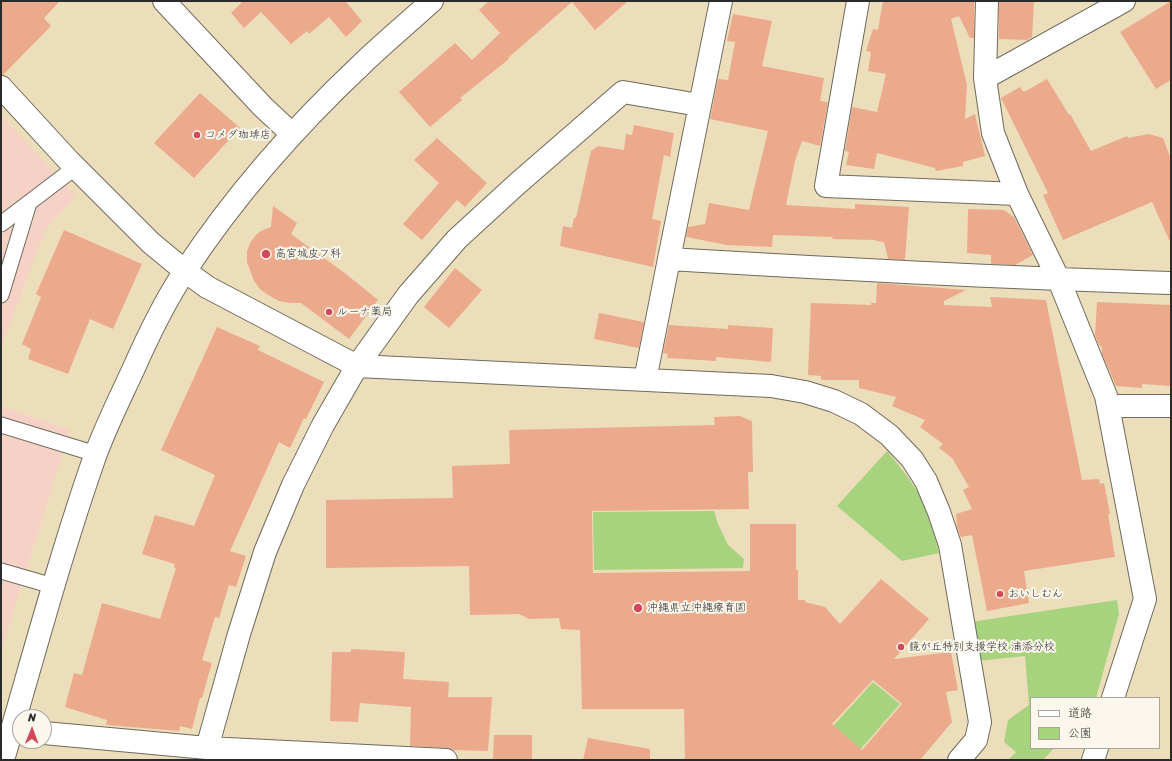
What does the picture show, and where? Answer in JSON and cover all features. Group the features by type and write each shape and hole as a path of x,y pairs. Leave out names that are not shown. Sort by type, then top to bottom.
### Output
{"street":[{"path":"164,1 263,107 292,134"},
{"path":"3,760 52,586 96,454 118,401 149,334 185,271 246,186 292,134 362,64 432,1"},
{"path":"645,380 721,1"},
{"path":"858,1 844,72 826,186 1017,194"},
{"path":"987,1 985,78 993,133 1017,194 1059,280 1106,396 1145,599 1113,697"},
{"path":"985,78 1120,2"},
{"path":"1,87 76,167 151,243 185,271 207,287 357,366 771,386 805,392 834,401 861,414 888,435 912,458 926,482 940,512 950,545 980,722 976,740 959,760"},
{"path":"207,748 239,634 266,552 296,478 323,425 357,366 408,295 457,239 517,184 623,92 699,105"},
{"path":"669,259 904,273 1171,283"},
{"path":"1108,406 1171,406"},
{"path":"52,734 207,748 446,760"},
{"path":"1093,760 1097,749"}],"lane":[{"path":"1,224 76,167"},
{"path":"1,295 29,203"},
{"path":"1,425 96,454"},
{"path":"1,571 52,586"}],"shaded area":[{"path":"1,115 76,196 45,230 1,348"},
{"path":"1,406 70,430 1,651"}],"green space":[{"path":"887,451 918,492 930,519 939,553 902,561 837,506"},
{"path":"714,511 718,524 728,545 744,559 743,568 594,570 593,512"},
{"path":"1117,600 1119,614 1096,697 1030,697 1030,749 1053,749 1043,760 1008,760 1016,752 1004,742 1008,720 1029,705 1025,656 977,661 971,622"},
{"path":"873,682 900,704 851,760 816,745"}],"building":[{"path":"1,1 60,1 44,18 51,26 3,75 1,75"},
{"path":"243,1 348,1 346,2 362,21 346,37 329,17 309,34 307,31 291,44 261,12 244,28 231,13"},
{"path":"489,1 628,1 595,30 572,2 508,58 509,59 460,98 462,100 430,127 399,92 455,43 472,60 500,33 479,10"},
{"path":"883,1 974,1 974,38 970,38 959,16 951,19 967,85 965,119 975,114 985,156 963,162 963,166 936,171 935,168 877,153 874,169 846,165 849,152 845,151 852,107 877,112 886,74 868,71 871,52 866,51 873,29 878,30"},
{"path":"999,1 1034,1 1032,37 1027,40 999,39"},
{"path":"1171,1 1171,80 1156,89 1120,32"},
{"path":"733,14 772,21 762,66 824,78 820,101 828,102 820,146 802,141 795,161 786,205 855,209 855,204 909,207 905,260 888,259 884,242 876,240 773,235 772,247 727,245 686,237 688,227 705,224 709,203 749,210 768,131 710,119 718,79 728,80 735,42 727,41"},
{"path":"1047,79 1069,115 1070,114 1091,151 1127,136 1128,138 1149,134 1163,138 1171,159 1171,244 1152,202 1063,240 1043,195 1048,193 1001,98 1020,87 1024,92"},
{"name":"コメダ珈琲店","path":"200,93 240,128 194,178 154,143"},
{"path":"634,125 674,133 670,157 664,155 652,219 661,221 653,267 560,246 563,226 572,228 574,218 576,218 591,151 598,146 624,150 626,134 632,135"},
{"path":"437,138 487,183 465,207 457,200 422,240 403,224 439,183 414,160"},
{"path":"273,206 297,223 291,234 346,274 378,300 349,339 301,303 279,301 260,289 254,281 247,262 247,251 255,236 261,231 271,227"},
{"path":"968,209 1004,210 1014,217 1033,255 1015,265 991,264 991,255 967,253"},
{"path":"64,230 142,264 113,329 90,319 68,374 28,359 31,349 22,344 41,297 36,294"},
{"path":"455,268 482,290 449,328 424,307"},
{"path":"877,283 966,290 944,301 944,305 992,307 990,297 1046,300 1082,480 1099,479 1100,484 1104,483 1110,514 1108,514 1115,557 1024,571 1029,603 987,611 972,535 961,537 957,527 956,514 972,509 963,490 969,487 952,458 939,448 943,444 920,427 925,420 892,406 896,397 859,388 859,380 821,380 821,376 808,375 811,303 871,305 871,303 876,303"},
{"path":"1097,302 1171,305 1171,386 1142,384 1142,388 1116,386 1102,354 1102,347 1099,345 1095,335"},
{"path":"599,313 644,322 639,348 594,339"},
{"path":"669,325 728,329 728,325 773,328 771,362 716,357 716,361 667,358 668,354 663,353"},
{"path":"217,327 260,346 258,350 324,382 306,419 304,418 290,448 279,442 230,551 246,556 236,587 229,585 219,618 215,617 202,660 212,663 202,698 200,698 192,729 180,726 179,731 106,725 107,720 65,707 74,673 82,675 102,603 160,619 176,568 174,568 175,564 142,554 155,515 194,526 215,475 161,450"},
{"path":"740,416 752,421 753,472 748,472 749,509 592,511 593,573 750,571 750,524 796,524 796,570 798,570 798,600 805,600 805,602 825,607 840,624 881,579 929,619 894,659 951,652 958,690 946,692 952,722 920,760 685,760 684,709 582,709 580,630 561,629 559,618 529,619 519,614 470,615 469,566 326,568 326,500 453,498 452,466 510,464 509,430 715,425 714,417","holes":["873,680 902,704 862,750 832,724"]},
{"path":"351,649 405,652 403,679 449,682 448,697 492,697 488,751 410,746 411,707 360,703 358,722 330,721 332,652 351,652"},
{"path":"494,735 532,735 532,760 493,760"},
{"path":"588,738 650,749 650,760 583,760"}],"place":[{"name":"コメダ珈琲店","path":"197,135"},
{"name":"高宮城皮フ科","path":"266,254"},
{"name":"ルーナ薬局","path":"329,312"},
{"name":"おいしむん","path":"1000,594"},
{"name":"沖縄県立沖縄療育園","path":"638,608"},
{"name":"鏡が丘特別支援学校 浦添分校","path":"901,647"}]}
